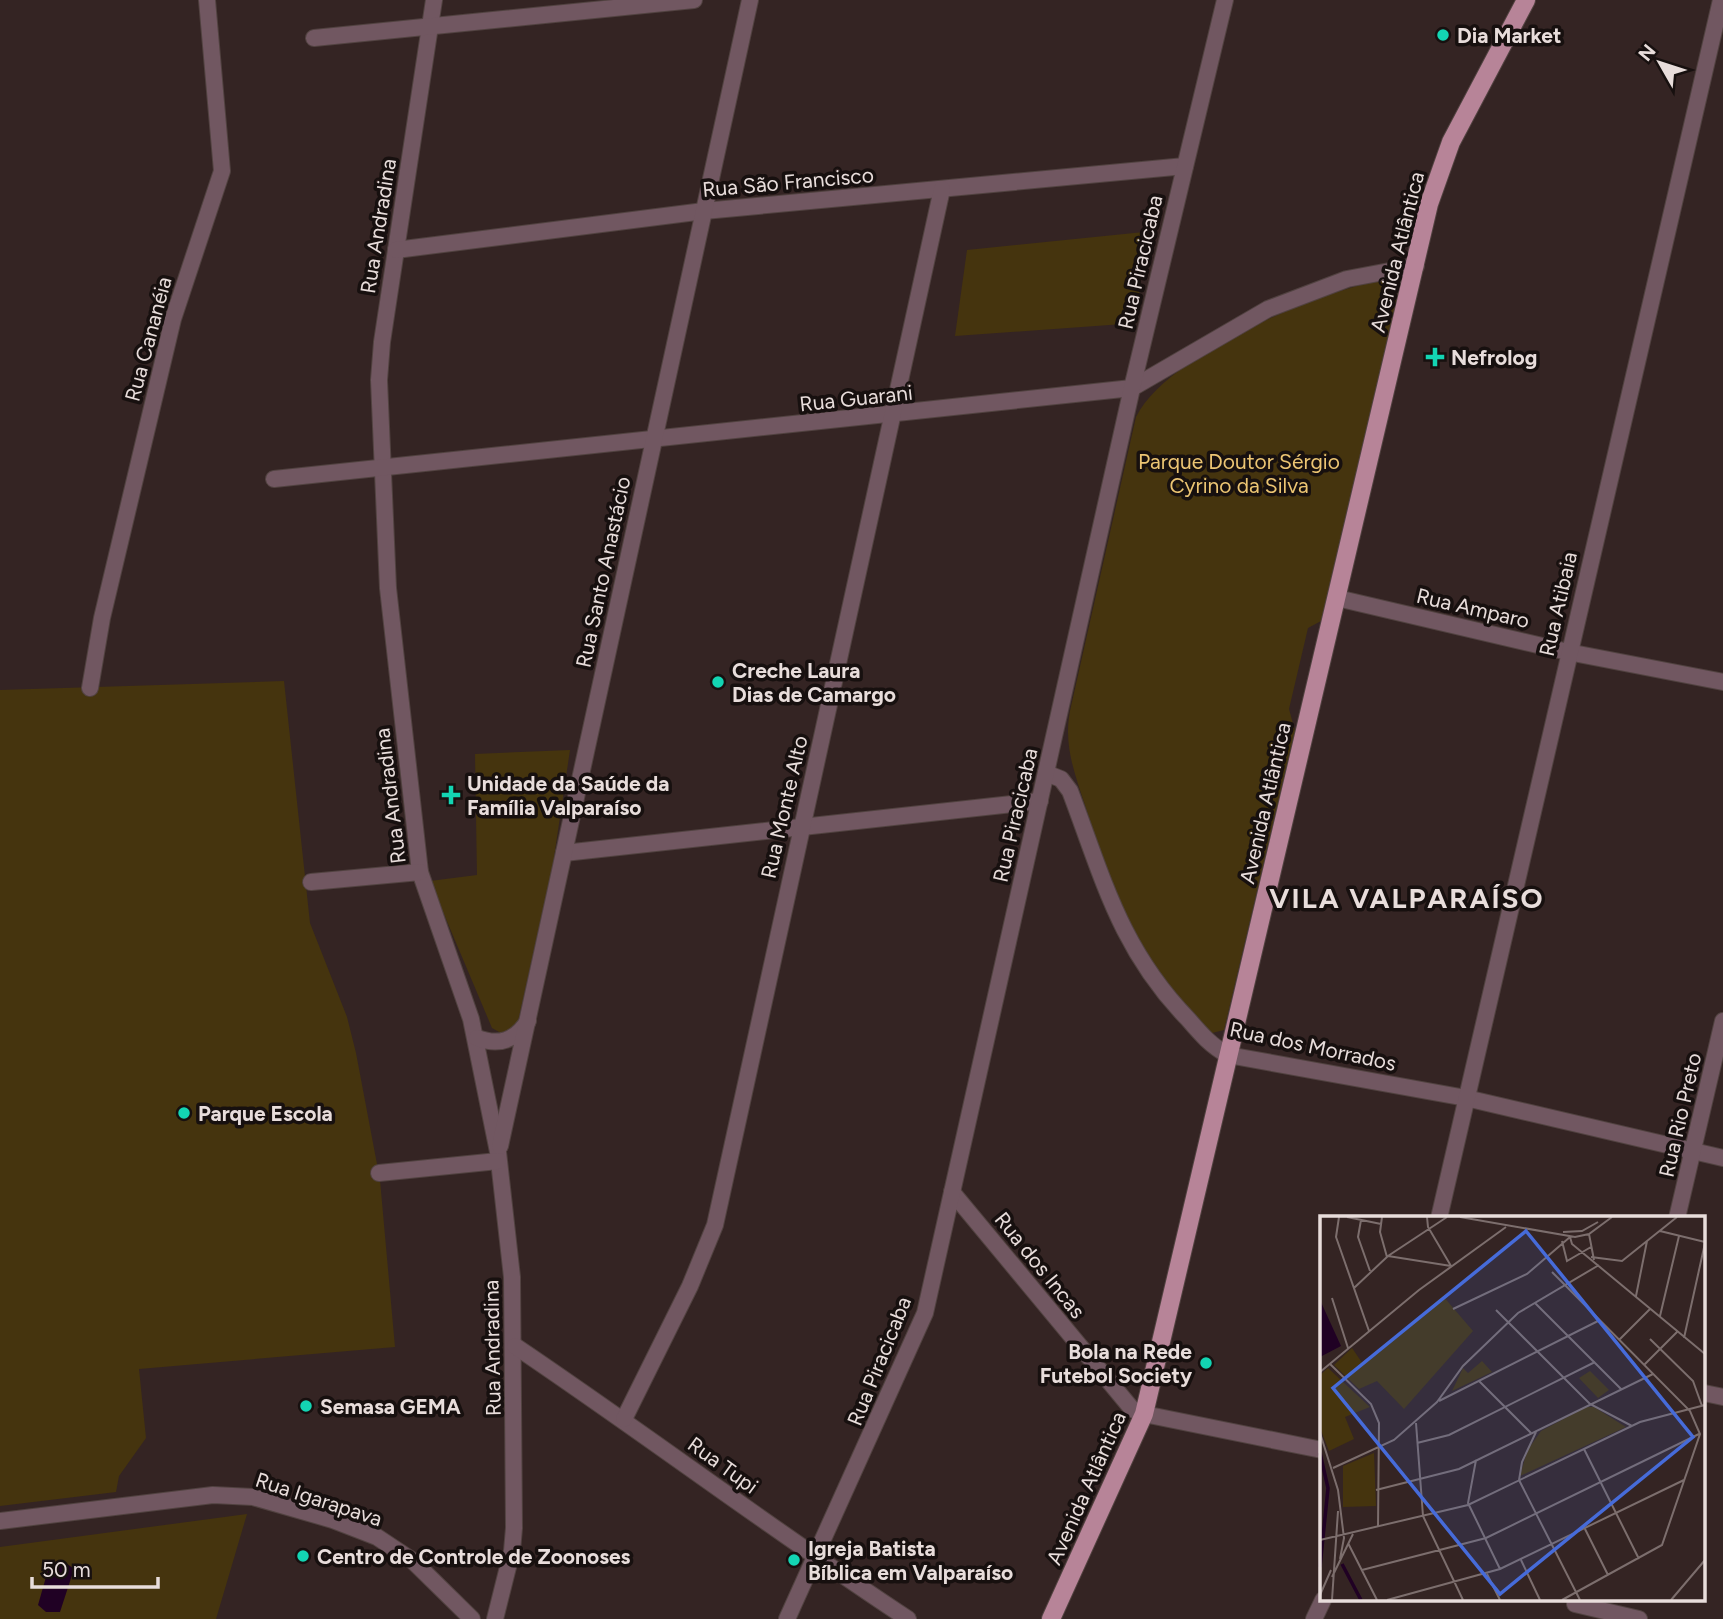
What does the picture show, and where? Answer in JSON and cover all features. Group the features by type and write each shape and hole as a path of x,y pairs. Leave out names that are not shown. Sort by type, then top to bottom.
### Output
{"main road":[{"name":"Avenida Atlântica","path":"1051,1619 1144,1415 1429,204 1451,142 1526,0"}],"street":[{"name":"Rua Cananéia","path":"90,688 99,630 173,319 222,171 206,0"},
{"name":"Rua Andradina","path":"435,0 380,362 382,470 388,588 420,872 477,1038 498,1156 512,1278 514,1528 512,1551 495,1619"},
{"path":"314,38 694,0"},
{"name":"Rua Santo Anastácio","path":"498,1156 750,0"},
{"name":"Rua Piracicaba","path":"787,1619 920,1328 1132,388 1225,0"},
{"name":"Rua Atibaia","path":"1439,1216 1721,0"},
{"name":"Rua São Francisco","path":"396,250 704,211 1185,166"},
{"name":"Rua Monte Alto","path":"624,1419 690,1286 715,1225 942,189"},
{"name":"Rua Guarani","path":"274,479 894,416 1132,388 1268,309 1347,279 1416,266"},
{"name":"Rua Amparo","path":"1338,598 1568,652 1723,682"},
{"name":"Rua dos Morrados","path":"1046,773 1061,779 1070,791 1110,904 1153,980 1212,1045 1228,1055 1466,1098 1723,1158"},
{"path":"564,853 1040,802"},
{"path":"311,882 420,872"},
{"path":"477,1038 488,1042 504,1042 522,1031 529,1019"},
{"name":"Rua Rio Preto","path":"1677,1216 1723,1021"},
{"path":"379,1174 498,1156"},
{"name":"Rua dos Incas","path":"952,1192 1124,1401 1144,1415 1320,1450"},
{"name":"Rua Tupi","path":"514,1346 624,1419 815,1559 908,1619"},
{"name":"Rua Igarapava","path":"0,1521 213,1495 253,1497 333,1520 377,1537 413,1561 472,1619"},
{"path":"1314,1619 1321,1602"},
{"path":"1573,1608 1639,1619"}],"green space":[{"path":"1144,232 1137,323 955,336 967,250"},
{"name":"Parque Doutor Sérgio Cyrino da Silva","path":"1388,280 1398,295 1321,621 1308,628 1289,709 1295,731 1224,1030 1212,1033 1188,1011 1168,987 1134,931 1097,841 1069,749 1070,711 1136,417 1153,394 1178,371 1210,350 1283,313 1353,287"},
{"name":"Parque Escola","path":"284,681 310,923 347,1017 356,1053 380,1180 395,1347 139,1369 146,1438 119,1476 116,1492 0,1506 0,690"},
{"path":"570,750 553,864 517,1026 501,1033 492,1028 430,881 477,875 475,754"},
{"path":"247,1514 216,1619 0,1619 0,1547"}],"shaded area":[{"path":"62,1560 74,1569 60,1612 46,1612 38,1605 50,1563"}],"place":[{"name":"Dia Market","path":"1443,35"},
{"name":"Nefrolog","path":"1435,357"},
{"name":"Creche Laura Dias de Camargo","path":"718,682"},
{"name":"Unidade da Saúde da Família Valparaíso","path":"451,795"},
{"name":"Parque Escola","path":"184,1113"},
{"name":"Bola na Rede Futebol Society","path":"1206,1363"},
{"name":"Semasa GEMA","path":"306,1406"},
{"name":"Centro de Controle de Zoonoses","path":"303,1556"},
{"name":"Igreja Batista Bíblica em Valparaíso","path":"794,1560"}],"district":[{"name":"VILA VALPARAÍSO","path":"1407,898"}]}
